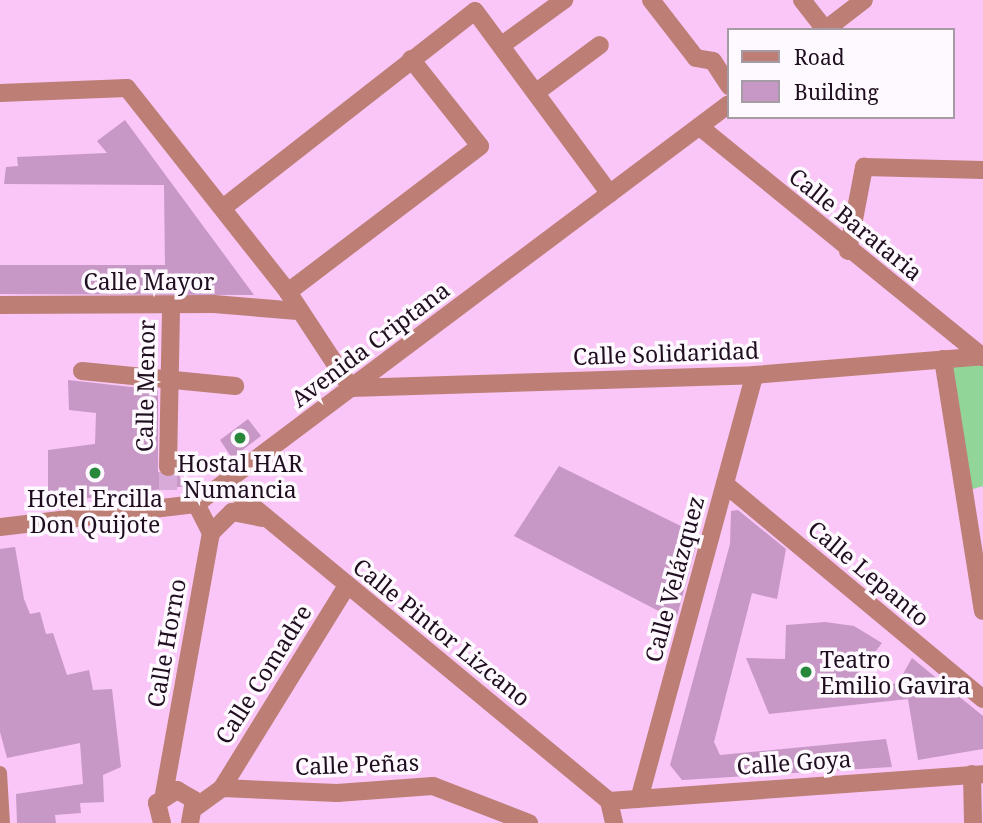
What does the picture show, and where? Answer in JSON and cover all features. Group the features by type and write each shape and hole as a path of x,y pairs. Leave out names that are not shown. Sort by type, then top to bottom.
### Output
{"street":[{"path":"502,46 565,0"},
{"path":"651,0 696,58 713,61 727,83"},
{"path":"803,0 824,28"},
{"path":"828,28 864,0"},
{"path":"224,207 475,11 538,91 610,194"},
{"path":"538,91 600,45"},
{"path":"288,292 480,146 411,59"},
{"path":"0,93 127,88 224,207 288,292 351,388"},
{"name":"Avenida Criptana","path":"0,527 169,498 196,503 227,485 351,388 727,105"},
{"name":"Calle Barataria","path":"700,127 848,251 983,357"},
{"path":"848,251 864,167 983,170"},
{"name":"Calle Mayor","path":"0,305 171,306 298,311"},
{"name":"Calle Menor","path":"168,467 171,306"},
{"name":"Calle Solidaridad","path":"351,388 754,375 983,357"},
{"path":"943,359 983,611"},
{"path":"82,371 169,375 235,386"},
{"name":"Calle Velázquez","path":"640,796 754,375"},
{"name":"Calle Lepanto","path":"725,484 983,699"},
{"name":"Calle Pintor Lizcano","path":"227,485 609,801"},
{"path":"196,503 211,533 232,512 266,518"},
{"name":"Calle Horno","path":"160,822 157,803 164,794 211,533"},
{"name":"Calle Comadre","path":"222,788 347,586"},
{"path":"0,773 3,823"},
{"path":"973,823 977,774"},
{"name":"Calle Goya","path":"609,801 640,796 977,774"},
{"name":"Calle Peñas","path":"222,788 337,793 433,786 490,817 528,823"},
{"path":"164,794 184,791 193,815 222,788"},
{"path":"609,801 614,823"}],"green space":[{"path":"983,357 983,486 963,492 943,359"}],"building":[{"path":"125,120 254,295 0,294 0,265 165,265 164,185 4,184 6,167 18,166 17,157 107,153 97,141"},
{"path":"68,380 158,390 158,472 167,478 177,473 187,486 48,503 48,450 95,444 96,413 69,410"},
{"name":"Hostal HAR Numancia","path":"248,419 261,436 232,458 220,440"},
{"path":"559,466 699,535 676,620 514,536"},
{"path":"738,510 786,549 777,599 752,593 714,742 720,755 886,739 892,767 682,780 670,765 730,544 731,511"},
{"path":"15,547 24,599 30,614 40,612 46,634 53,633 67,675 89,670 93,690 112,689 121,767 103,775 104,802 80,803 81,813 55,815 56,823 17,823 16,794 83,784 80,743 7,758 0,732 0,549"},
{"path":"825,622 854,626 882,643 846,690 898,683 912,658 983,716 983,749 918,760 908,699 769,714 746,658 785,659 786,625"}],"tunnel":[{"path":"168,467 168,490"}],"place":[{"name":"Hostal HAR Numancia","path":"240,438"},
{"name":"Hotel Ercilla Don Quijote","path":"95,473"},
{"name":"Teatro Emilio Gavira","path":"806,672"}]}
